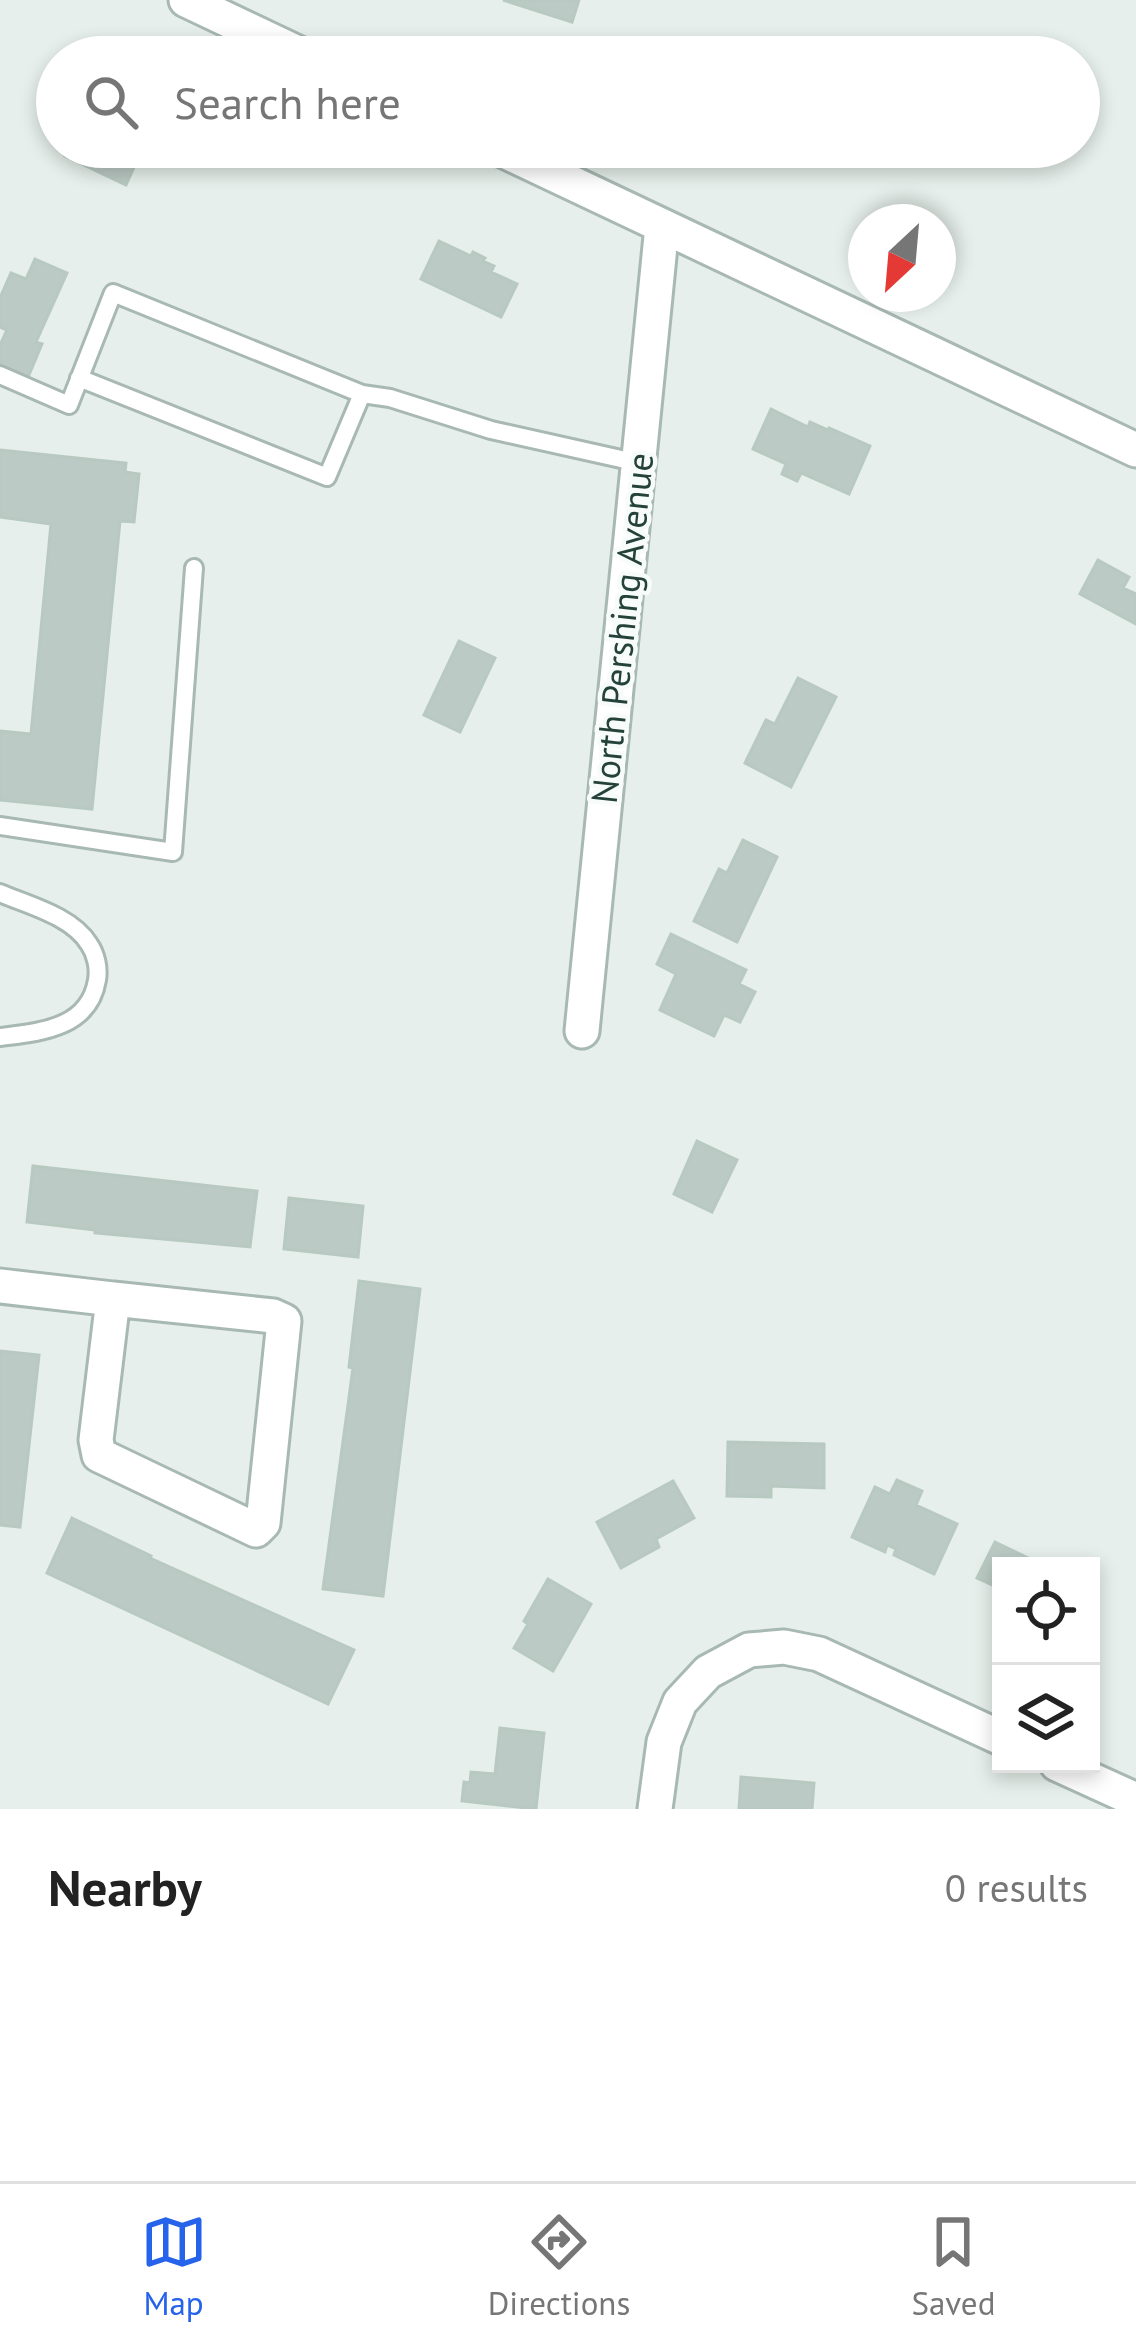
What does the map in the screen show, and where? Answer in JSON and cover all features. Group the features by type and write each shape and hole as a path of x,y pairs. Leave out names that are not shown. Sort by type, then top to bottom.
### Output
{"street":[{"path":"186,0 262,36"},
{"path":"540,168 1136,450"},
{"name":"North Pershing Avenue","path":"582,1031 662,226"},
{"path":"0,1286 273,1316 284,1321 260,1527 249,1529 99,1455 96,1440 112,1299"},
{"path":"656,1809 666,1732 686,1694 708,1672 749,1650 784,1647 819,1654 992,1734"},
{"path":"1077,1773 1136,1800"}],"lane":[{"path":"0,376 69,405 113,293 362,394 638,464"},
{"path":"79,378 327,477 362,394"},
{"path":"0,826 173,852 194,568"},
{"path":"0,893 74,929 89,942 98,973 85,1009 71,1020 51,1030 0,1036"}],"building":[{"path":"503,0 579,0 572,22"},
{"path":"90,168 134,168 126,185"},
{"path":"439,241 485,258 494,266 491,272 517,284 501,317 421,279"},
{"path":"35,259 67,273 36,342 42,344 26,382 0,371 0,345 7,330 0,327 0,298 11,273 26,279"},
{"path":"771,409 808,427 810,422 870,446 849,494 801,473 797,481 782,474 786,464 753,449"},
{"path":"0,450 126,463 125,472 139,474 134,522 120,521 92,809 0,800 0,731 31,734 51,524 0,517"},
{"path":"1098,560 1129,577 1123,588 1136,594 1136,624 1080,594"},
{"path":"459,641 495,658 460,732 424,715"},
{"path":"798,678 836,697 791,787 745,763 766,720 775,724"},
{"path":"743,840 777,857 737,942 694,921 719,869 727,873"},
{"path":"671,934 746,970 739,984 755,992 740,1022 724,1015 714,1036 660,1010 676,974 657,964"},
{"path":"697,1141 737,1160 712,1212 674,1194"},
{"path":"33,1166 257,1191 250,1247 27,1222"},
{"path":"289,1198 363,1206 358,1257 284,1249"},
{"path":"359,1281 420,1289 383,1596 323,1589 353,1368 349,1367"},
{"path":"0,1351 39,1355 20,1527 0,1525"},
{"path":"728,1442 824,1444 824,1488 771,1486 771,1497 727,1496"},
{"path":"897,1480 922,1491 916,1505 957,1524 934,1574 894,1555 896,1549 887,1545 885,1552 852,1537 875,1487 890,1494"},
{"path":"673,1481 694,1518 656,1539 659,1547 621,1568 597,1522"},
{"path":"72,1518 354,1650 328,1704 47,1573"},
{"path":"995,1542 1026,1557 992,1557 992,1585 977,1578"},
{"path":"548,1579 591,1604 553,1671 514,1648"},
{"path":"500,1728 544,1733 536,1809 462,1801 464,1782 470,1783 471,1772 495,1774"},
{"path":"741,1777 814,1783 812,1809 739,1809"}]}
